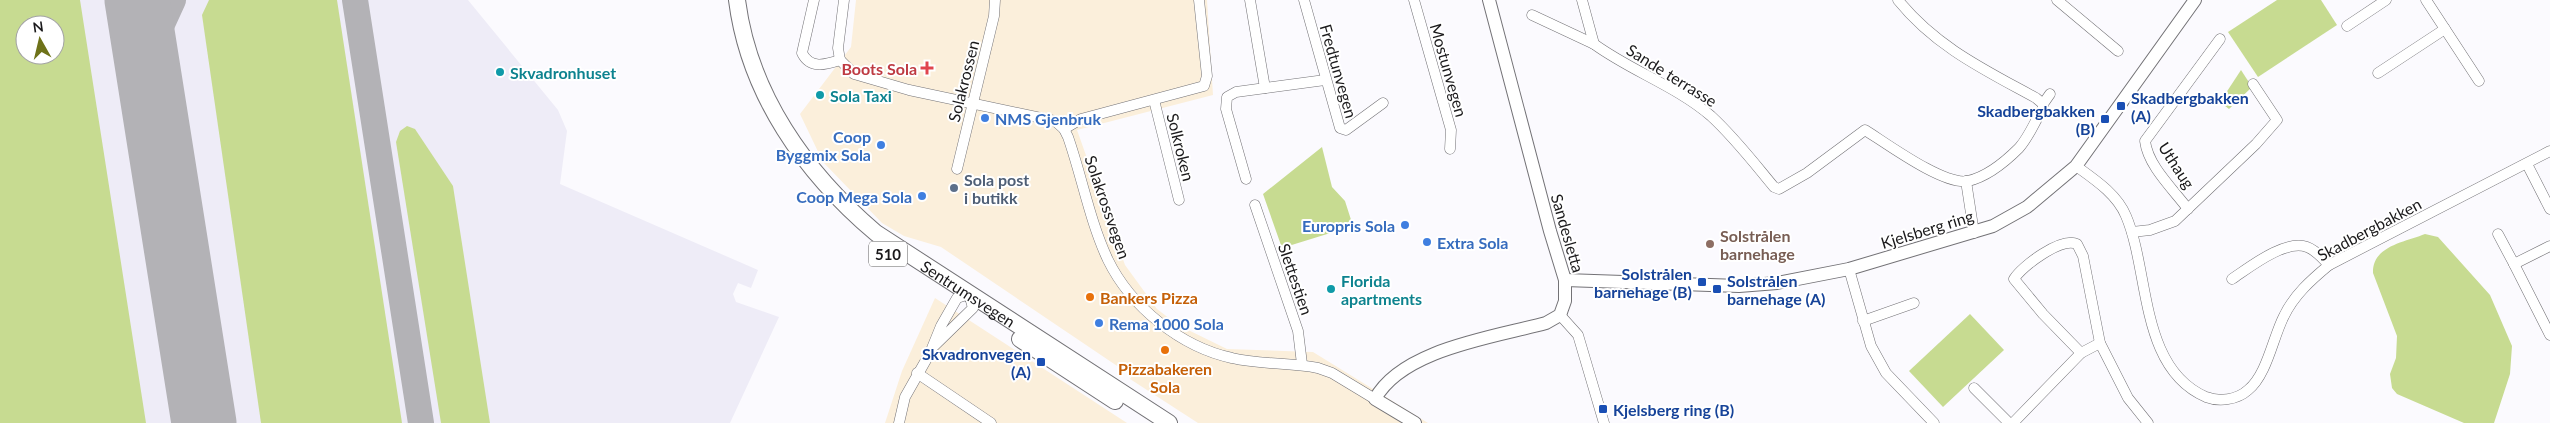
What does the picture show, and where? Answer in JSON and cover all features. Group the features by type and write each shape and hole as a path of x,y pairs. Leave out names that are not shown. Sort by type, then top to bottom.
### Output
{"main road":[{"name":"Sentrumsvegen","path":"726,0 740,63 760,108 788,155 825,201 870,242 1169,423"},
{"name":"Sentrumsvegen","path":"737,0 743,36 751,61 769,103 796,149 833,194 876,234 966,300 1149,423"}],"street":[{"path":"814,0 802,53 805,59 813,64 822,65 840,60"},
{"path":"844,0 838,48 840,60 854,74 909,90 1051,118 1064,129"},
{"name":"Solakrossen","path":"957,168 974,103 996,0"},
{"name":"Solkroken","path":"1064,129 1081,119 1204,86 1207,76 1200,0"},
{"path":"1250,0 1265,88"},
{"name":"Fredtunvegen","path":"1304,0 1338,125 1342,130 1348,129 1383,103"},
{"name":"Mostunvegen","path":"1414,0 1451,130 1450,149"},
{"name":"Sandesletta","path":"1489,0 1550,231 1565,280 1565,300 1560,315"},
{"path":"1582,0 1594,44"},
{"path":"1898,0 1920,26 1936,40 1972,63 2036,98 2042,104"},
{"path":"2057,0 2118,51"},
{"name":"Kjelsberg ring","path":"1565,280 1758,285 1794,281 1849,269 1974,233 2027,207 2076,166 2195,0"},
{"path":"2347,26 2386,0"},
{"path":"2426,0 2479,80"},
{"name":"Sande terrasse","path":"1532,15 1594,44 1659,81 1711,116 1752,157 1771,183 1779,189 1807,173 1865,130 1935,173 1966,181"},
{"path":"2378,73 2445,29"},
{"name":"Uthaug","path":"2132,232 2150,230 2175,221 2188,209 2153,163 2146,150 2145,141 2220,39"},
{"path":"1246,180 1226,109 1227,97 1236,92 1325,80"},
{"path":"2188,209 2256,144 2276,120 2253,84"},
{"path":"1974,233 1966,181 1996,168 2020,146 2043,108 2042,104 2050,94"},
{"name":"Solkroken","path":"1154,100 1179,200"},
{"name":"Solakrossvegen","path":"1064,129 1107,258 1122,283 1146,310 1184,339 1209,352 1249,361 1302,364 1332,372 1375,399"},
{"name":"Skadbergbakken","path":"2076,166 2099,184 2126,214 2158,342 2176,373 2188,386 2212,400 2235,398 2255,384 2291,304 2314,277 2329,265 2550,151"},
{"path":"2527,164 2550,209"},
{"name":"Slettestien","path":"1255,205 1298,331 1302,364"},
{"path":"2498,234 2549,328"},
{"path":"2081,353 2037,308 2014,279 2045,252 2067,243 2075,243 2079,246 2100,343 2128,398 2148,423"},
{"path":"2232,279 2268,255 2296,246 2308,247 2329,265"},
{"path":"2514,264 2550,246"},
{"path":"1849,269 1871,346 1886,372 1934,423"},
{"path":"932,348 941,326 966,300"},
{"path":"899,423 906,397 917,374 932,348 966,300"},
{"path":"1863,321 1914,303"},
{"path":"1415,423 1375,399 1389,379 1426,356 1546,323 1560,315 1578,335 1604,423"},
{"path":"2012,423 2081,353 2100,343"},
{"path":"917,374 991,423"},
{"path":"1974,388 2008,423"}],"shaded area":[{"path":"0,0 468,0 558,110 567,131 560,184 758,270 751,288 738,283 733,294 736,302 779,317 730,423 0,423"},
{"path":"856,0 1207,0 1213,95 1077,130 1125,265 1157,309 1178,325 1227,349 1313,352 1428,423 1198,423 1130,379 1132,376 941,247 904,236 882,223 823,162 800,114 851,47"},
{"path":"935,298 1127,423 885,423 902,371"}],"green space":[{"path":"0,0 80,0 146,423 0,423"},
{"path":"209,0 337,0 402,423 261,423 202,15"},
{"path":"2277,0 2321,0 2337,25 2258,77 2228,32"},
{"path":"2241,70 2252,87 2229,109 2220,102"},
{"path":"407,126 415,129 453,186 490,423 441,423 396,142 400,131"},
{"path":"1322,147 1332,187 1345,201 1353,226 1282,248 1263,194"},
{"path":"2425,234 2438,237 2490,295 2512,346 2510,374 2494,423 2464,423 2397,394 2392,388 2390,374 2396,358 2397,336 2373,273 2374,264 2378,257 2391,246"},
{"path":"1970,314 2004,350 1943,407 1909,371"}],"taxiway":[{"path":"132,0 141,25"},
{"path":"146,59 173,0"},
{"path":"355,0 421,423"}],"runway":[{"path":"137,0 204,423"}],"place":[{"name":"Boots Sola","path":"927,68"},
{"name":"Skvadronhuset","path":"500,72"},
{"name":"Sola Taxi","path":"820,95"},
{"name":"Skadbergbakken (A)","path":"2121,106"},
{"name":"NMS Gjenbruk","path":"985,118"},
{"name":"Skadbergbakken (B)","path":"2105,119"},
{"name":"Coop Byggmix Sola","path":"881,145"},
{"name":"Sola post i butikk","path":"954,188"},
{"name":"Coop Mega Sola","path":"922,196"},
{"name":"Europris Sola","path":"1405,225"},
{"name":"Extra Sola","path":"1427,242"},
{"name":"Solstrålen barnehage","path":"1710,244"},
{"name":"Solstrålen barnehage (B)","path":"1702,282"},
{"name":"Florida apartments","path":"1331,289"},
{"name":"Solstrålen barnehage (A)","path":"1717,289"},
{"name":"Bankers Pizza","path":"1090,297"},
{"name":"Rema 1000 Sola","path":"1099,323"},
{"name":"Pizzabakeren Sola","path":"1165,350"},
{"name":"Skvadronvegen (A)","path":"1041,362"},
{"name":"Kjelsberg ring (B)","path":"1603,409"}]}
